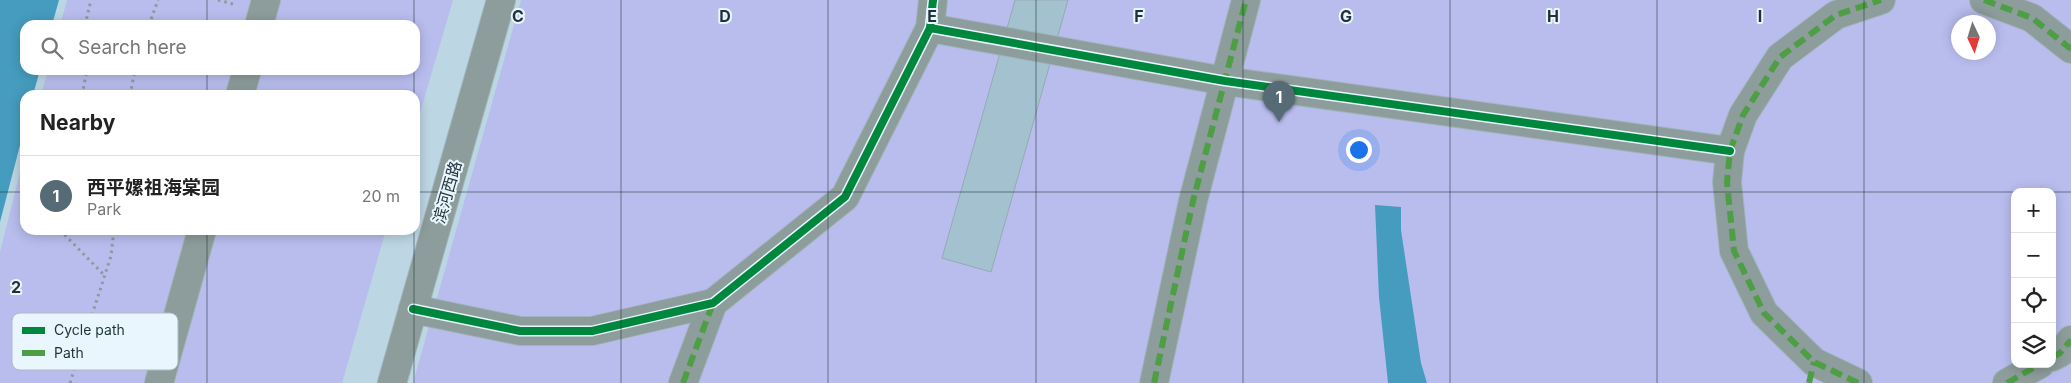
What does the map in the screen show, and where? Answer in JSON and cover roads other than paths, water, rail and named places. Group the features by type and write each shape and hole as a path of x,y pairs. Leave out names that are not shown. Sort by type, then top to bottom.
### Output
{"street":[{"path":"260,20 266,0"},
{"name":"滨河西路","path":"392,383 502,0"},
{"path":"413,309 520,332 592,331 713,303 846,197 930,28 932,0"},
{"path":"1154,383 1193,200 1246,0"},
{"path":"1984,0 2032,18 2071,49"},
{"path":"1858,383 1812,372 1764,313 1734,251 1727,182 1730,151 1743,115 1780,57 1836,15 1874,1"},
{"path":"930,28 1225,81 1730,151"},
{"path":"241,90 246,75"},
{"path":"178,315 201,235"},
{"path":"683,383 713,303"},
{"path":"2056,355 2071,340"},
{"path":"2007,383 2033,368"},
{"path":"159,383 163,370"}],"place":[{"name":"西平嫘祖海棠园","path":"1279,122"}]}
